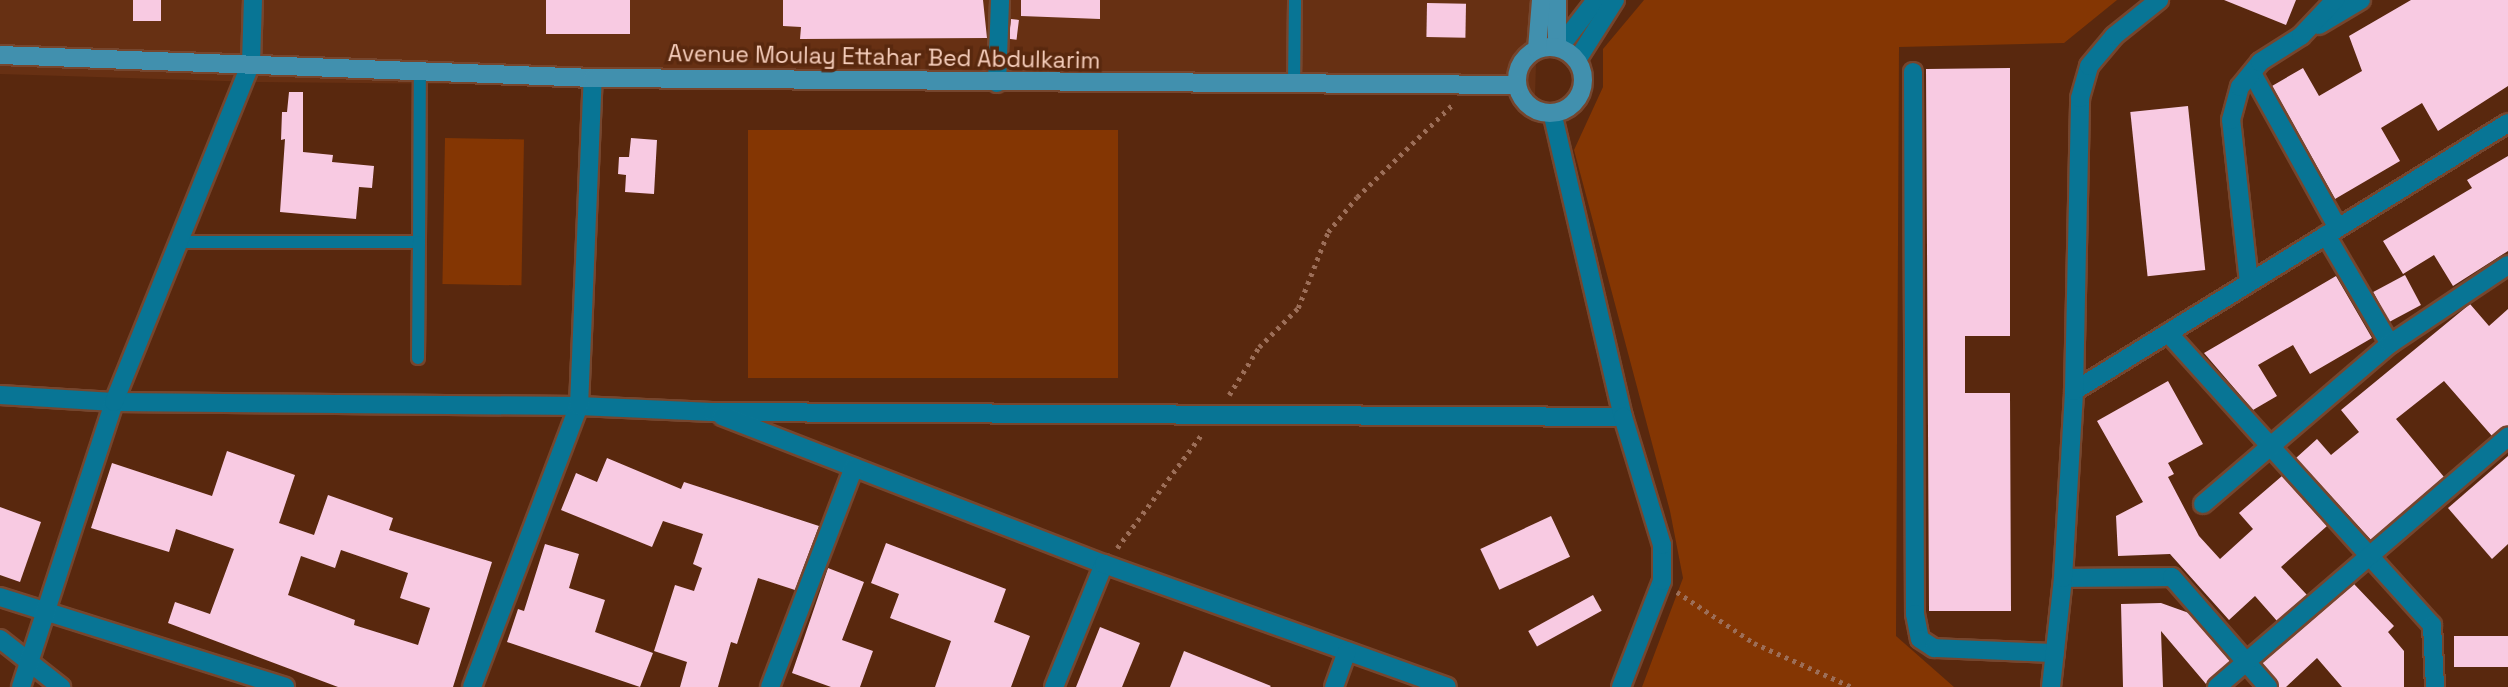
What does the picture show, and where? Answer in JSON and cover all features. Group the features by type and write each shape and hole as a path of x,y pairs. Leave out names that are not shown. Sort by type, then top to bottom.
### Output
{"street":[{"path":"21,687 26,661 114,402 251,63 253,0"},
{"path":"997,83 1000,0"},
{"path":"1537,49 1541,0"},
{"path":"1557,0 1558,48"},
{"path":"1558,48 1596,0"},
{"path":"1577,60 1558,48 1537,49 1521,64 1517,85 1526,102 1552,113 1571,106 1582,90 1577,60 1615,0"},
{"path":"2051,687 2063,578 2074,391 2080,98 2089,66 2114,36 2159,0"},
{"path":"2301,36 2335,0"},
{"path":"2249,282 2231,120 2240,87 2252,73 2301,36 2361,0"},
{"name":"Avenue Moulay Ettahar Bed Abdulkarim","path":"0,55 593,78 1517,85"},
{"path":"1913,72 1915,600 1920,639 1934,648 2055,653"},
{"path":"2252,73 2390,344"},
{"path":"472,687 579,406 593,78"},
{"path":"1552,113 1623,417 1662,545 1662,582 1621,687"},
{"path":"2074,391 2508,123"},
{"path":"2203,504 2390,344 2508,265"},
{"path":"2168,332 2432,625 2435,687"},
{"path":"0,395 114,402 579,406 712,412 1623,417"},
{"path":"712,412 1104,564 1447,687"},
{"path":"2217,687 2508,437"},
{"path":"770,687 854,467"},
{"path":"1054,687 1104,564"},
{"path":"2063,578 2172,577 2268,687"},
{"path":"0,597 285,687"},
{"path":"0,639 61,687"},
{"path":"1334,687 1347,651"}],"lane":[{"path":"1294,84 1295,0"},
{"path":"418,358 420,71"},
{"path":"179,242 419,242"}],"path":[{"path":"1104,564 1217,415 1259,347 1298,308 1328,232 1357,197 1474,84"},
{"path":"1662,582 1754,643 1852,687"}],"shaded area":[{"path":"0,0 1538,0 1535,95 257,82 0,74"},
{"path":"1644,0 2117,0 2064,43 1899,47 1896,636 1954,687 1642,687 1683,578 1670,511 1574,150 1603,87 1603,49"},
{"path":"748,130 1118,130 1118,378 748,378"},
{"path":"445,138 524,139 521,285 442,284"}],"building":[{"path":"133,0 161,0 161,21 133,21"},
{"path":"546,0 630,0 630,34 546,34"},
{"path":"783,0 983,0 987,38 800,39 801,27 783,26"},
{"path":"1021,0 1100,0 1100,19 1021,16"},
{"path":"2224,0 2296,0 2286,25"},
{"path":"2411,0 2508,0 2508,86 2438,131 2422,103 2381,128 2400,161 2335,199 2272,86 2303,68 2319,96 2362,71 2349,36"},
{"path":"1427,3 1466,4 1465,38 1426,37"},
{"path":"1011,19 1019,20 1017,40 1009,39"},
{"path":"2010,68 2010,336 1965,336 1965,393 2010,393 2011,611 1929,611 1926,69"},
{"path":"289,92 303,92 303,152 333,155 332,162 374,166 372,188 359,187 356,219 280,212 285,139 281,140 282,112 287,112"},
{"path":"2188,106 2205,270 2148,276 2130,112"},
{"path":"631,138 657,140 654,194 625,192 626,175 618,174 619,157 629,157"},
{"path":"2508,156 2508,251 2453,286 2434,255 2403,274 2383,241 2472,188 2467,180"},
{"path":"2405,275 2421,305 2389,322 2373,292"},
{"path":"2336,276 2372,338 2310,374 2293,345 2258,365 2277,396 2253,410 2204,353"},
{"path":"2470,304 2489,326 2508,309 2508,426 2492,436 2444,381 2396,419 2444,477 2371,540 2296,458 2317,439 2331,455 2359,432 2341,410"},
{"path":"2168,381 2203,444 2168,463 2174,474 2168,477 2199,536 2220,559 2253,529 2239,513 2282,476 2327,526 2281,567 2307,595 2277,621 2255,596 2229,620 2170,554 2118,556 2116,516 2143,502 2097,421"},
{"path":"227,451 295,475 279,523 314,535 328,495 393,518 389,530 492,562 453,687 338,687 168,623 175,602 210,614 234,549 176,529 169,552 91,528 112,463 212,496","holes":["341,550 408,573 400,598 430,608 418,645 354,625 355,620 288,595 301,556 335,568"]},
{"path":"2508,456 2508,544 2492,559 2448,508"},
{"path":"607,458 681,489 684,482 819,526 795,590 758,578 737,644 731,642 718,687 680,687 687,662 654,651 675,585 694,591 702,568 693,564 703,534 663,521 652,547 561,510 576,473 597,482"},
{"path":"0,507 41,522 20,582 0,575"},
{"path":"1551,516 1570,557 1499,590 1480,549"},
{"path":"886,543 1006,589 994,622 1030,636 1011,687 935,687 951,641 890,618 899,594 871,583"},
{"path":"545,544 579,554 569,588 605,600 595,632 653,653 640,687 507,642 518,609 524,611"},
{"path":"828,568 864,582 842,640 873,651 860,687 831,687 792,673"},
{"path":"2354,584 2394,626 2388,632 2404,651 2404,687 2342,687 2317,658 2286,687 2279,687 2262,663"},
{"path":"1593,595 1602,611 1537,647 1528,631"},
{"path":"2161,603 2189,613 2230,661 2206,684 2161,631 2163,687 2123,687 2121,604"},
{"path":"1100,627 1140,643 1122,687 1076,687"},
{"path":"2454,636 2508,636 2508,667 2454,667"},
{"path":"1184,651 1271,686 1170,687"}]}
